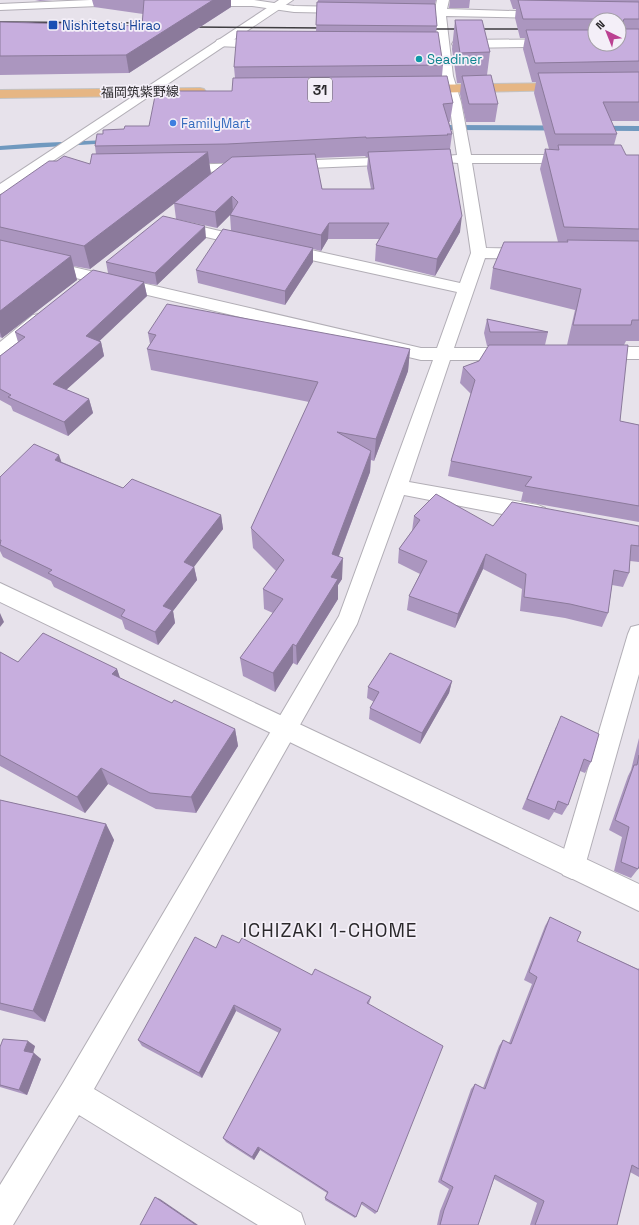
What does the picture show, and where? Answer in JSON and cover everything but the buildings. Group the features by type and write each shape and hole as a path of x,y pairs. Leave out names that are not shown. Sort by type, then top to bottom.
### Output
{"main road":[{"path":"404,89 576,87"},
{"name":"福岡筑紫野線","path":"0,94 209,91"}],"street":[{"path":"3,1206 74,1094 349,618 397,487 444,354 465,289 479,253 460,127 439,44 440,12 443,0"},
{"path":"0,7 118,1 132,2"},
{"path":"188,2 282,3 294,9 355,11"},
{"path":"0,190 282,3"},
{"path":"417,12 555,15 556,7"},
{"path":"221,43 276,44"},
{"path":"439,44 587,43"},
{"path":"440,160 583,160"},
{"path":"276,166 409,161"},
{"path":"166,170 260,166"},
{"path":"210,182 229,168"},
{"path":"27,172 48,172"},
{"path":"166,217 465,289"},
{"path":"479,253 547,254"},
{"path":"0,255 85,282 421,354 530,354"},
{"path":"85,282 108,263"},
{"path":"0,351 48,312"},
{"path":"576,353 639,353"},
{"path":"397,487 553,516"},
{"path":"0,592 639,898"},
{"path":"572,866 639,634"},
{"path":"74,1094 289,1225"}],"water":[{"path":"449,125 639,126 639,131 450,130 111,143 0,150 0,146 39,143"}],"railway":[{"path":"0,22 152,23"},
{"path":"190,27 326,28"},
{"path":"426,29 528,29"}],"place":[{"name":"Nishitetsu Hirao","path":"53,25"},
{"name":"Seadiner","path":"419,59"},
{"name":"FamilyMart","path":"173,123"}],"district":[{"name":"ICHIZAKI 1-CHOME","path":"330,930"}]}
